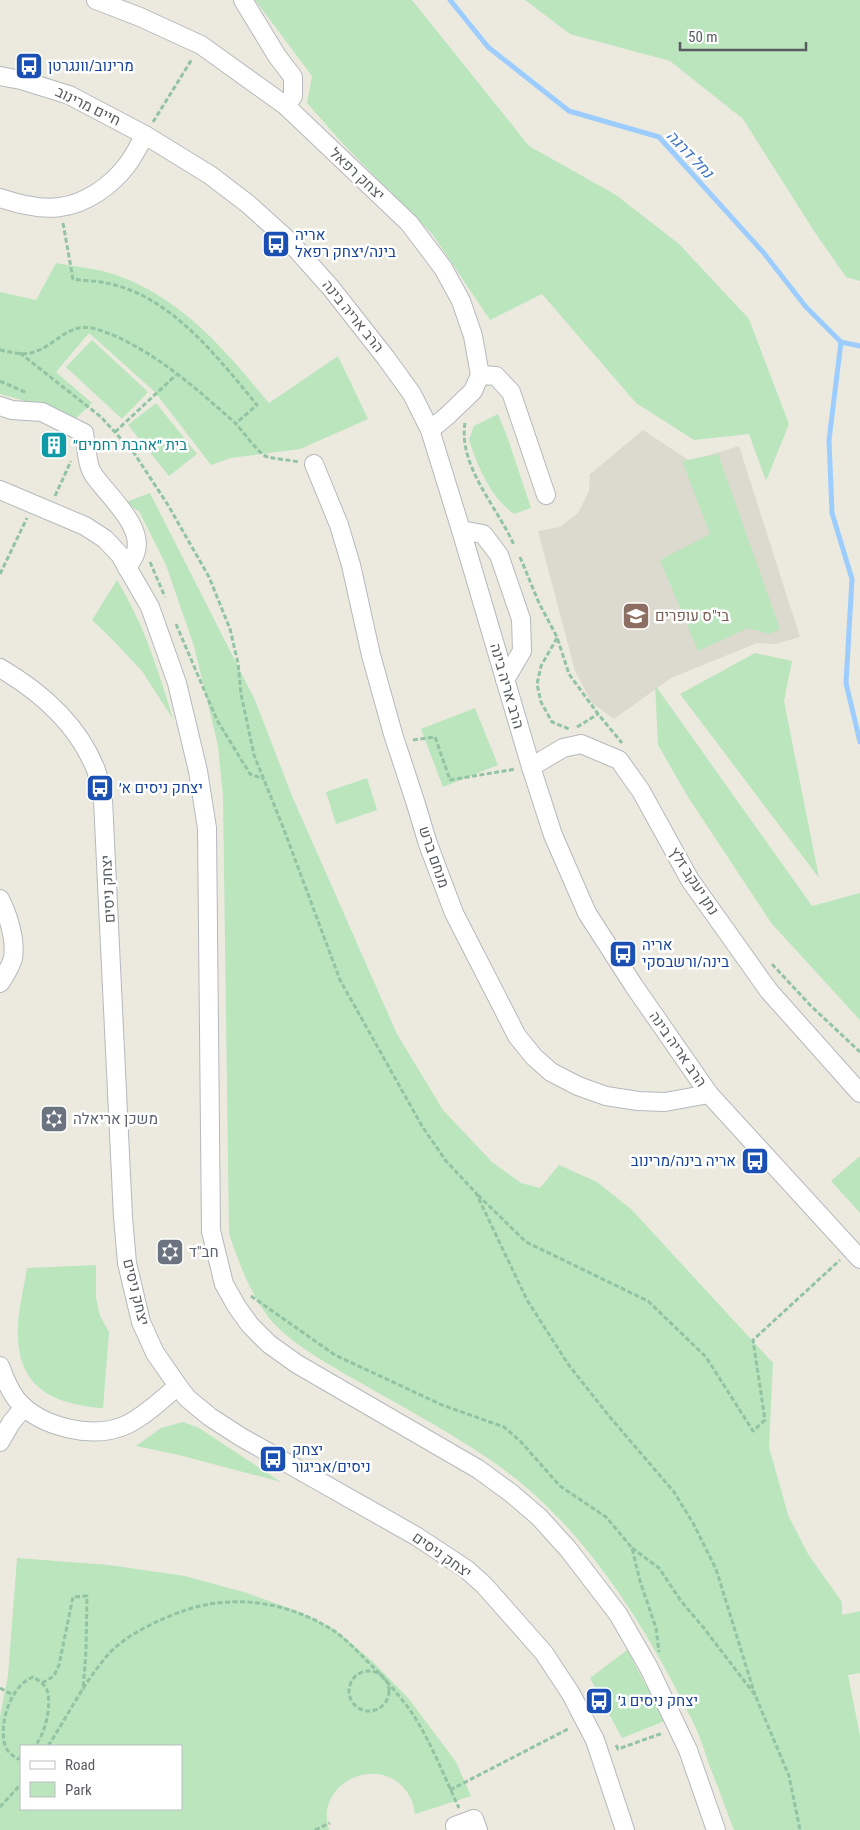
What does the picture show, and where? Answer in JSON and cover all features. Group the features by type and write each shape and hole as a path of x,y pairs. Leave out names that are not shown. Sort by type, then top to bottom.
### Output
{"street":[{"name":"יצחק רפאל","path":"96,0 140,17 201,45 286,106 409,223 444,268 461,301 473,336 480,375"},
{"path":"243,0 277,56 293,78 293,96 286,106"},
{"name":"חיים מרינוב","path":"0,76 21,80 69,95 145,135"},
{"path":"0,198 31,206 60,207 89,197 110,184 127,165 145,135"},
{"name":"הרב אריה בינה","path":"145,135 210,175 248,204 289,241 331,288 412,394 430,430 553,835 587,913 634,986 709,1094 855,1254"},
{"path":"430,430 473,391 480,375 496,376 511,392 546,495"},
{"path":"0,406 12,410 42,412 84,432 91,473 123,511 132,525 136,553 127,568"},
{"name":"מנחם ברש","path":"314,464 344,541 371,655 393,734 416,801 428,844 454,913 517,1036 534,1057 552,1072 578,1086 606,1096 638,1102 666,1102 709,1094"},
{"path":"0,490 86,526 106,539 120,555 150,607 176,683 198,771 207,828 212,1231 224,1284 237,1307 269,1344 297,1364 478,1469 512,1493 539,1517 568,1549 618,1614 648,1668 688,1750 716,1830"},
{"path":"461,530 483,534 499,555 521,619 522,651 505,680"},
{"name":"יצחק ניסים","path":"0,668 34,690 55,708 72,727 85,747 96,771 103,800 106,826 123,1217 127,1263 141,1322 155,1353 188,1398 210,1417 241,1437 416,1536 466,1569 490,1592 544,1652 571,1694 595,1740 625,1830"},
{"name":"נתן יעקב זלץ","path":"531,766 563,748 581,744 619,760 640,791 690,880 769,991 860,1092"},
{"path":"0,899 7,912 12,938 13,957 8,971 0,983"},
{"path":"0,1366 7,1385 24,1407 47,1421 67,1428 89,1432 110,1431 127,1424 178,1386"},
{"path":"0,1442 11,1423 24,1407"}],"path":[{"path":"145,135 201,45"},
{"path":"60,207 73,279 115,285 143,296 167,311 197,336 257,405 235,424"},
{"path":"0,350 20,353 34,352 72,329 83,326 117,336 163,364 235,424 266,456 314,464"},
{"path":"20,353 101,416 134,453 168,505 209,577 230,629 254,755 340,980 371,1039 422,1126 446,1161 526,1242 648,1301 706,1357 752,1431 765,1420 753,1340 855,1254"},
{"path":"115,432 176,375"},
{"path":"467,417 464,426 465,447 475,475 515,546"},
{"path":"0,574 72,459"},
{"path":"134,535 155,571 166,598"},
{"path":"518,554 539,603 557,637 569,674 598,714 624,745"},
{"path":"172,615 217,720 250,774 264,779"},
{"path":"557,637 541,666 537,684 541,702 552,722 572,730 598,714"},
{"path":"415,749 412,740 435,738 450,780 531,766"},
{"path":"772,964 811,1006 860,1052"},
{"path":"476,1193 527,1300 568,1364 608,1416 674,1492 693,1523 716,1569 755,1695 789,1776 800,1830"},
{"path":"632,1548 659,1568 681,1601 703,1626 755,1695"},
{"path":"42,1683 54,1676 59,1666 73,1597 87,1596 86,1651 82,1691"},
{"path":"49,1745 106,1656 134,1634 168,1616 203,1604 237,1602 270,1604 296,1611 318,1621 339,1635 383,1676 412,1713 466,1826"},
{"path":"370,1671 377,1672 383,1676 389,1693 383,1706 374,1711 367,1712 354,1706 348,1692 352,1679 363,1672 370,1671"},
{"path":"20,1758 18,1759 10,1754 2,1743 4,1722 13,1696 24,1681 33,1677 42,1683 47,1690 46,1723 35,1745"},
{"path":"0,1688 13,1696"},
{"path":"450,1790 585,1720"},
{"path":"614,1741 618,1749 678,1728"},
{"path":"0,1807 20,1785"},
{"path":"315,1830 330,1823"}],"shaded area":[{"path":"643,430 690,461 739,446 800,637 775,644 757,643 671,678 614,719 592,703 575,671 538,531 560,527 578,513 589,491 590,474"}],"green space":[{"path":"255,0 412,0 529,146 616,195 679,244 749,319 789,424 766,481 749,434 694,440 636,403 542,294 490,320 433,235 344,145 307,103 312,76"},
{"path":"525,0 860,0 860,281 846,277 814,231 743,119 670,61 570,34"},
{"path":"56,263 94,269 116,275 140,285 162,298 201,328 236,364 269,403 338,356 368,419 300,449 231,458 211,465 155,392 89,333 56,372 92,403 73,421 22,400 0,394 0,292 36,300"},
{"path":"92,340 148,392 122,419 66,367"},
{"path":"156,403 197,454 169,476 128,425"},
{"path":"498,414 531,508 514,514 498,499 486,481 476,461 469,440 474,426"},
{"path":"718,454 780,629 769,634 748,628 698,651 660,560 710,534 682,461"},
{"path":"150,493 255,700 292,796 397,1034 443,1110 492,1162 521,1183 540,1188 559,1165 597,1182 631,1209 773,1363 769,1447 788,1515 808,1554 842,1602 842,1615 860,1611 860,1673 848,1675 860,1736 860,1830 734,1830 698,1733 662,1662 605,1573 560,1520 516,1479 474,1449 338,1370 288,1336 269,1318 251,1288 229,1234 223,797 218,746 194,646 166,565 139,511 123,503"},
{"path":"117,580 127,597 150,648 173,719 142,671 92,620"},
{"path":"755,653 792,661 784,701 819,878 680,694"},
{"path":"655,685 812,906 860,893 860,1020 772,924 688,797 658,745"},
{"path":"475,708 498,765 443,787 421,729"},
{"path":"367,778 377,810 336,824 326,792"},
{"path":"860,1156 860,1213 831,1181"},
{"path":"96,1265 96,1297 100,1316 109,1332 103,1408 67,1402 39,1388 29,1377 22,1363 19,1346 20,1304 27,1268"},
{"path":"183,1422 199,1428 281,1482 179,1455 136,1446 161,1428"},
{"path":"17,1558 109,1565 185,1576 247,1593 302,1613 334,1629 372,1661 409,1699 456,1762 471,1796 415,1814 411,1799 400,1784 386,1776 371,1774 355,1777 342,1785 332,1797 327,1812 329,1830 0,1830 0,1716 8,1676"},
{"path":"627,1650 665,1721 622,1738 590,1678"}],"waterway":[{"name":"נחל דרגה","path":"450,0 488,47 569,111 659,137 763,252 806,307 841,342 860,346"},
{"path":"841,342 829,440 832,513 852,579 846,683 860,742"}],"place":[{"name":"מרינוב/וונגרטן","path":"29,66"},
{"name":"אריה בינה/יצחק רפאל","path":"276,244"},
{"name":"בית ״אהבת רחמים״","path":"54,445"},
{"name":"בי\"ס עופרים","path":"636,616"},
{"name":"יצחק ניסים א׳","path":"100,788"},
{"name":"אריה בינה/ורשבסקי","path":"623,954"},
{"name":"משכן אריאלה","path":"54,1119"},
{"name":"אריה בינה/מרינוב","path":"755,1161"},
{"name":"חב\"ד","path":"170,1252"},
{"name":"יצחק ניסים/אביגור","path":"273,1459"},
{"name":"יצחק ניסים ג׳","path":"599,1701"}]}
